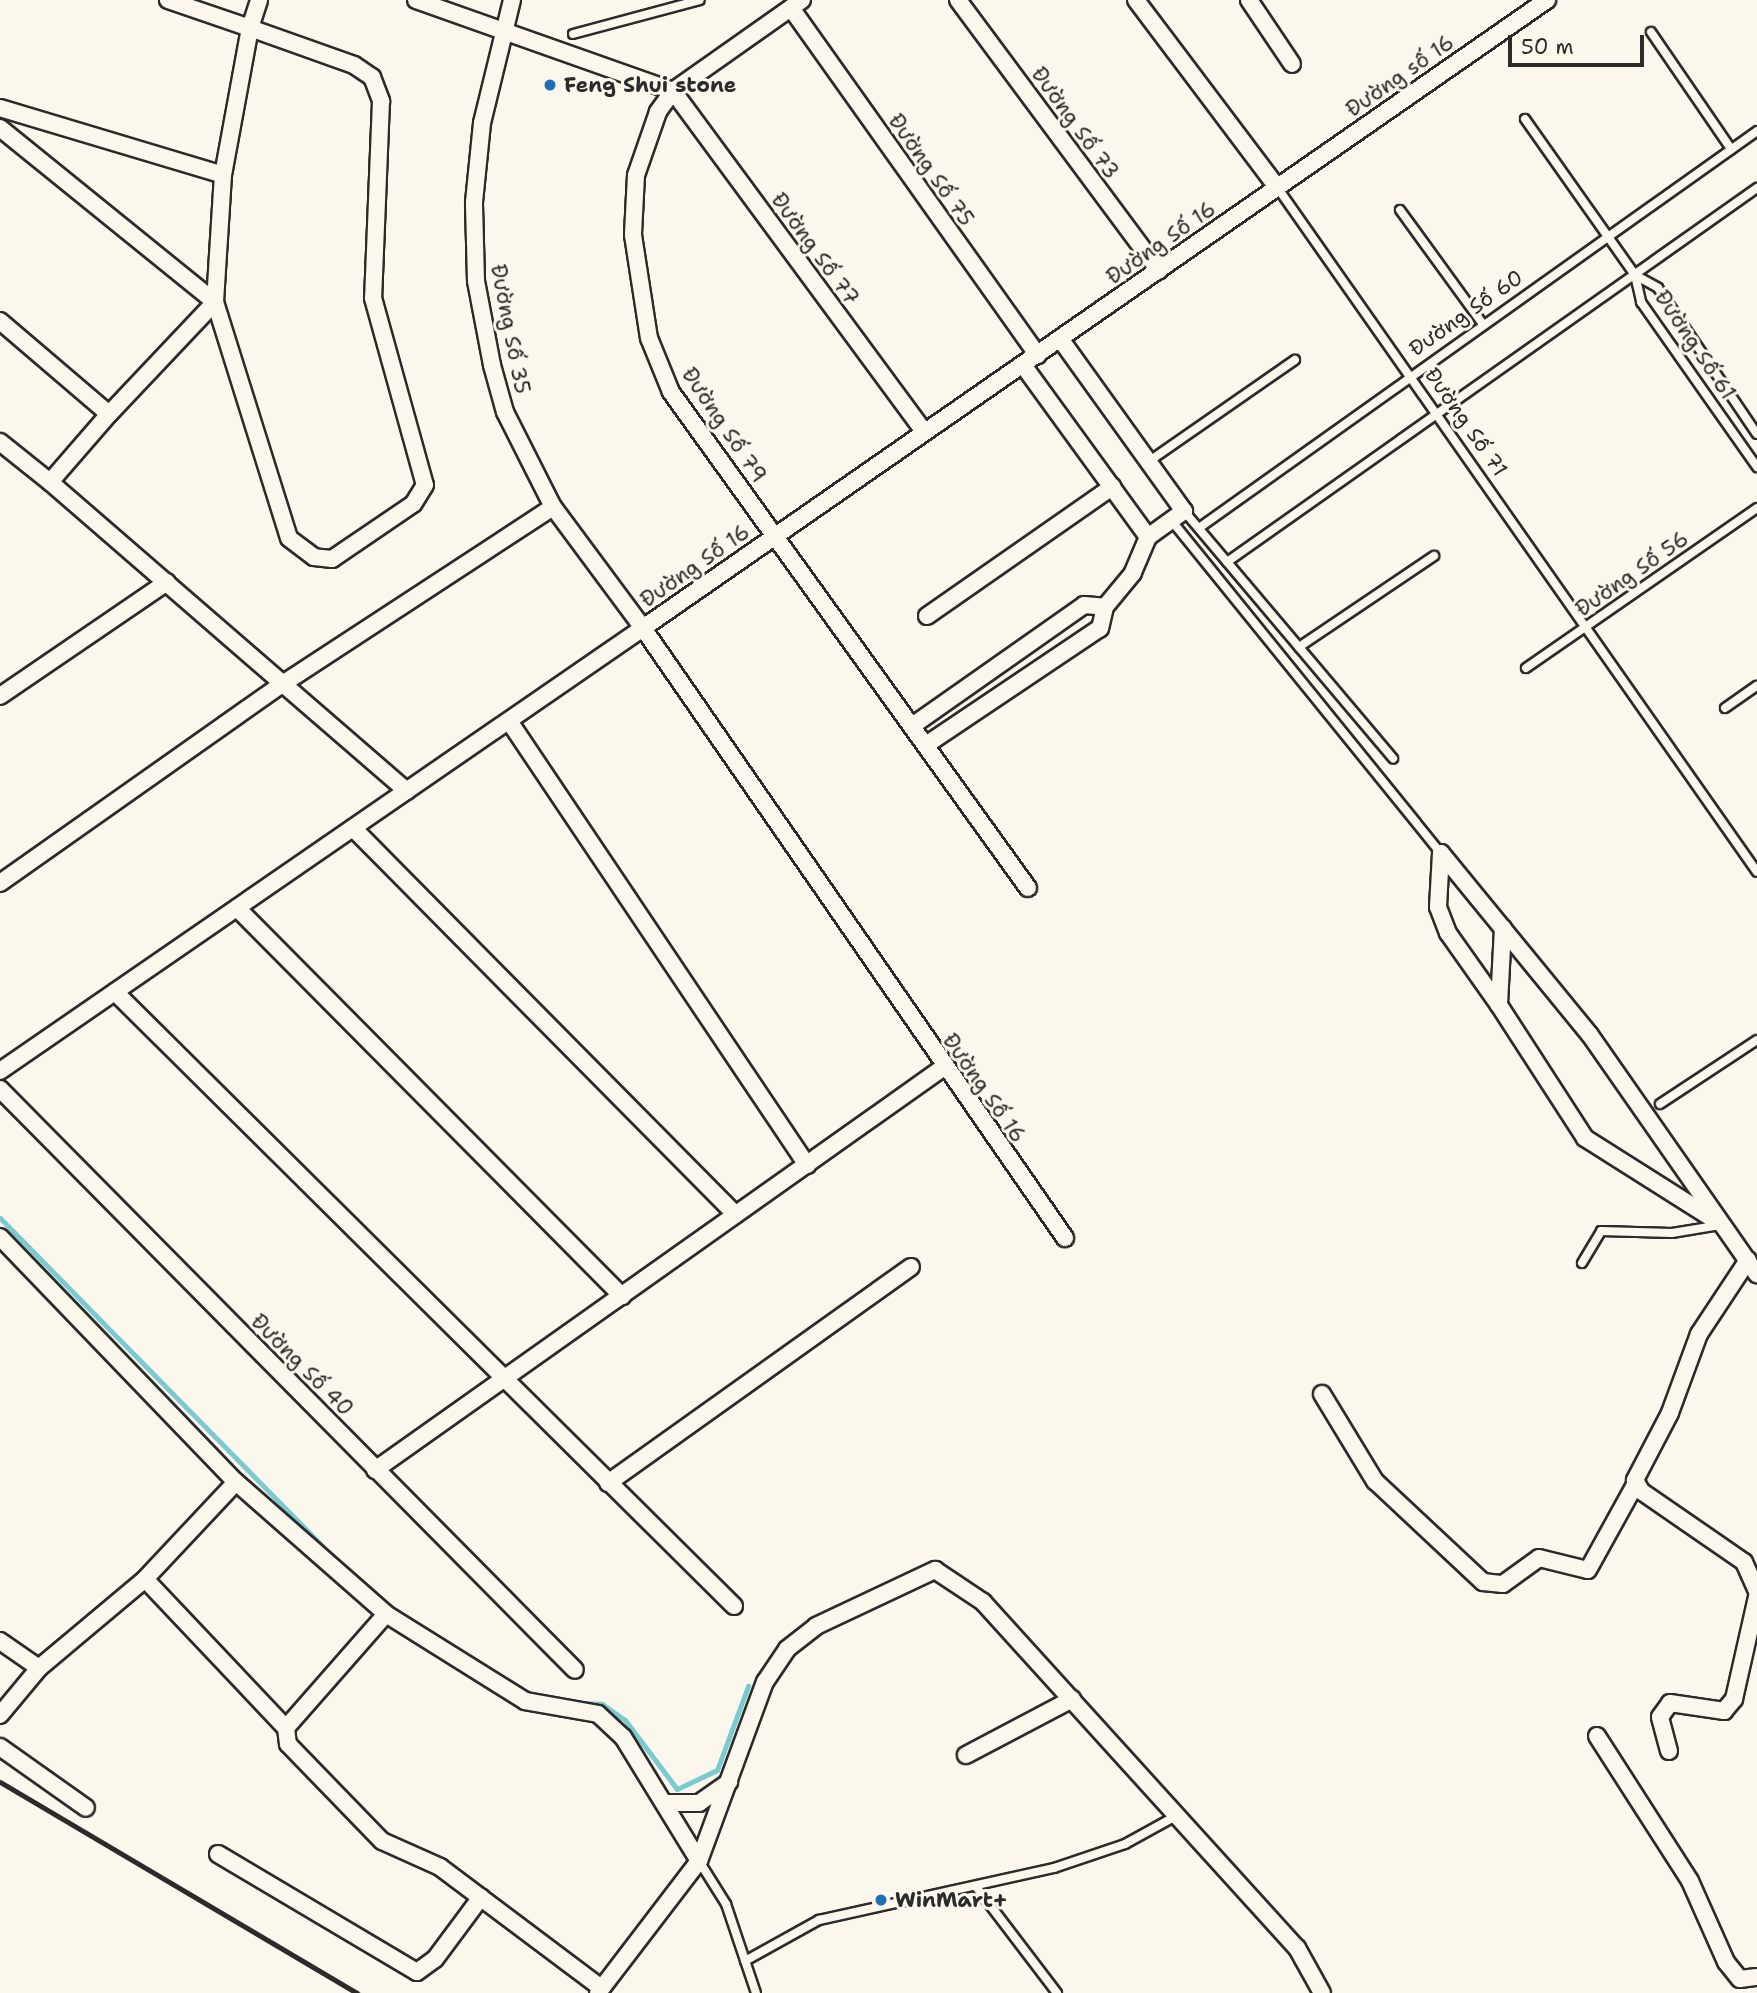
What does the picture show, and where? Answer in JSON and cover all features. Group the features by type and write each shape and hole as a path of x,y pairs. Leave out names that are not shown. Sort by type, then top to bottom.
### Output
{"street":[{"path":"168,0 250,29 354,65 379,88 373,298 425,485 413,504 332,559 314,557 289,538 215,302 223,175 250,29 259,0"},
{"path":"416,0 673,91 796,4"},
{"name":"Đường Số 35","path":"512,0 501,31 482,123 476,281 505,412 553,507 643,628"},
{"name":"Đường Số 73","path":"958,0 1159,271"},
{"name":"Đường Số 71","path":"1136,0 1277,187"},
{"path":"1249,0 1292,64"},
{"name":"Đường số 16","path":"1277,187 1548,0"},
{"name":"Đường Số 75","path":"796,4 1038,355"},
{"name":"Đường Số 77","path":"673,91 924,431"},
{"name":"Đường Số 79","path":"673,91 645,143 636,175 637,290 671,392 1028,888"},
{"path":"0,108 223,175"},
{"path":"0,128 215,302"},
{"name":"Đường Số 16","path":"1065,1238 944,1068 643,628 924,431 1061,340 1277,187"},
{"path":"50,482 109,414 215,302"},
{"path":"0,321 109,414"},
{"path":"926,745 1100,628 1105,607 1133,573 1148,537 1177,516 1148,462 1061,340"},
{"path":"1023,365 1148,537"},
{"path":"0,442 167,582 281,685 407,791"},
{"path":"927,617 1112,487"},
{"path":"0,883 281,685 553,507"},
{"path":"0,696 167,582"},
{"path":"912,726 1084,605 1105,607"},
{"path":"0,1071 643,628"},
{"path":"509,721 807,1165"},
{"path":"353,828 736,1215"},
{"path":"1322,1394 1375,1481 1483,1582 1503,1584 1539,1558 1588,1570 1635,1485 1699,1334 1752,1267 1590,1035 1441,853"},
{"path":"1441,853 1438,907 1448,933 1499,1005 1585,1138 1723,1225"},
{"path":"237,908 622,1296"},
{"path":"1499,1005 1503,928"},
{"path":"115,992 733,1606"},
{"path":"375,1470 944,1068"},
{"name":"Đường Số 40","path":"0,1089 575,1670"},
{"path":"0,1237 236,1482 386,1614 525,1701 598,1714 624,1737 699,1861"},
{"path":"608,1483 911,1267"},
{"path":"0,1715 39,1668 145,1579 236,1482"},
{"path":"1635,1485 1737,1556 1757,1591"},
{"path":"145,1579 286,1728 288,1744 382,1841 415,1850 481,1897 599,1991 699,1861 765,1682 787,1649 816,1626 935,1570 983,1602 1072,1699 1174,1817 1297,1948 1322,1993"},
{"path":"1669,1751 1660,1717 1670,1703 1724,1711 1734,1699 1757,1597"},
{"path":"286,1728 386,1614"},
{"path":"0,1641 39,1668"},
{"path":"966,1755 1072,1699"},
{"path":"1597,1736 1690,1881 1726,1962 1740,1979 1757,1977"},
{"path":"0,1747 86,1808"},
{"path":"666,1803 699,1803 730,1781"},
{"path":"218,1854 417,1972 435,1959 481,1897"}],"lane":[{"path":"573,34 701,0"},
{"path":"1651,32 1731,149"},
{"name":"Đường Số 61","path":"1525,119 1635,275 1641,302 1757,467"},
{"name":"Đường Số 60","path":"1199,528 1408,374 1757,131"},
{"name":"Đường Số 71","path":"1277,187 1757,872"},
{"path":"1227,562 1757,188"},
{"path":"1400,210 1482,323"},
{"name":"Đường Số 61","path":"1635,275 1658,288 1757,434"},
{"path":"1148,462 1295,360"},
{"name":"Đường Số 56","path":"1527,668 1757,508"},
{"path":"1177,516 1199,528 1393,758"},
{"path":"1177,516 1441,853"},
{"path":"1299,647 1434,556"},
{"path":"1725,708 1757,686"},
{"path":"1660,1104 1757,1040"},
{"path":"1582,1264 1601,1231 1672,1233 1723,1225"},
{"path":"746,1961 819,1920 977,1888 1100,1853 1174,1817"},
{"path":"699,1861 726,1904 756,1993"},
{"path":"977,1888 1057,1993"}],"waterway":[{"path":"0,1218 334,1558"},
{"path":"577,1703 602,1704 625,1720 677,1789 717,1770 748,1686"}],"railway":[{"path":"0,1782 357,1993"}],"place":[{"name":"Feng Shui stone","path":"550,85"},
{"name":"WinMart+","path":"881,1900"}]}
